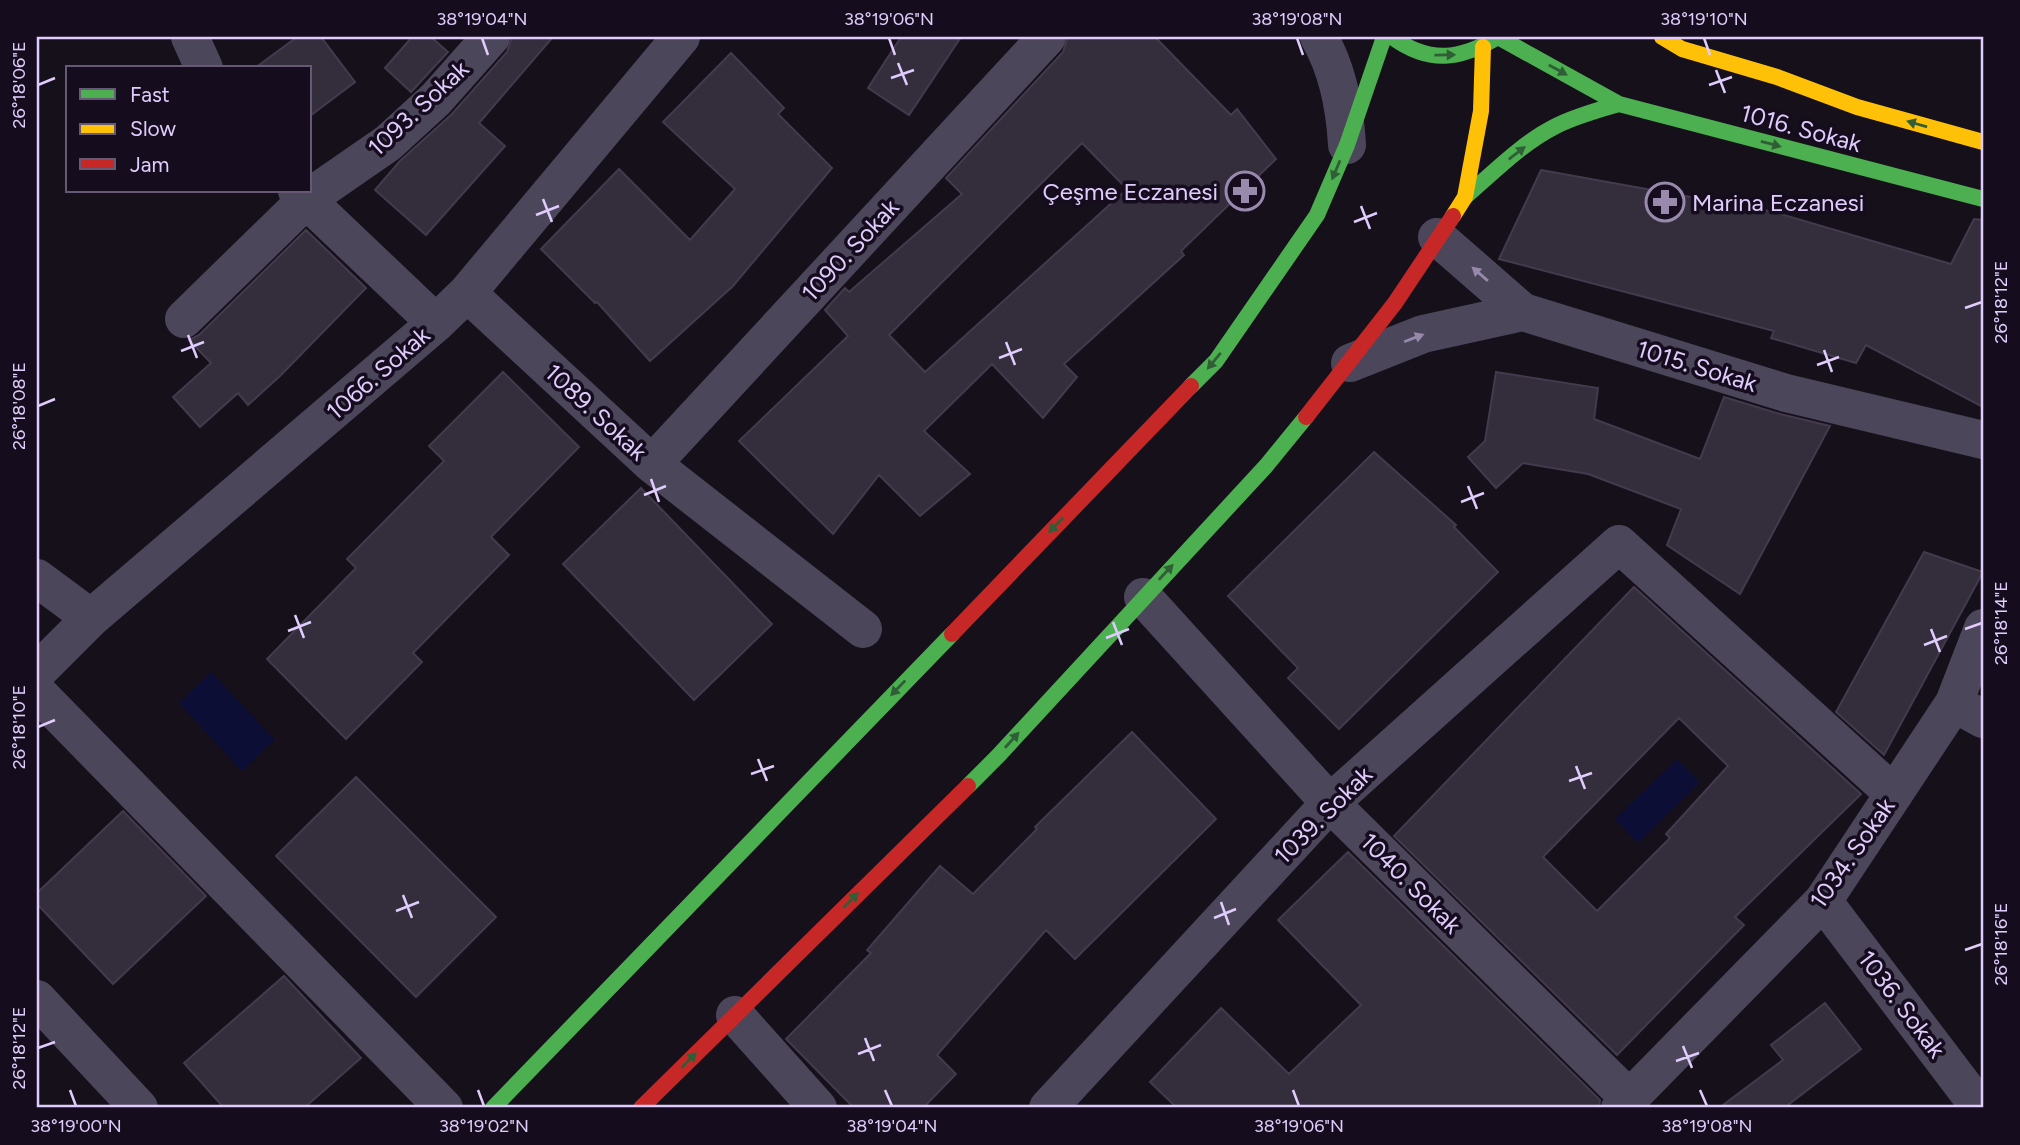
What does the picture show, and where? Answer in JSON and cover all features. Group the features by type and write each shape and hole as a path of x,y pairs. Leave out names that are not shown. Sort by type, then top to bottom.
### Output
{"main road":[{"path":"493,1108 1216,360 1317,215 1347,145 1384,37"},
{"path":"1392,37 1415,51 1432,56 1467,54 1498,37"},
{"name":"1016. Sokak","path":"1498,37 1619,104 1983,199"},
{"name":"1016. Sokak","path":"1662,37 1857,107 1983,142"},
{"path":"1465,197 1481,111 1483,47"},
{"path":"641,1108 998,756 1266,466 1395,303 1465,197 1546,131 1576,117 1619,104"}],"street":[{"path":"191,37 203,66"},
{"name":"1093. Sokak","path":"312,189 388,143 436,99 491,37"},
{"name":"1066. Sokak","path":"37,672 91,618 436,323 467,293 681,37"},
{"name":"1090. Sokak","path":"652,464 1047,37"},
{"path":"1319,37 1339,86 1345,113 1347,145"},
{"path":"302,195 436,323"},
{"name":"1093. Sokak","path":"184,319 302,195"},
{"name":"1015. Sokak","path":"1437,237 1522,312 1786,393 1983,440"},
{"name":"1089. Sokak","path":"467,293 652,464 863,629"},
{"path":"1350,363 1423,334 1522,312"},
{"name":"1039. Sokak","path":"1048,1108 1330,803 1619,544 1894,794"},
{"path":"37,578 91,618"},
{"name":"1040. Sokak","path":"1143,597 1330,803 1625,1104"},
{"name":"1034. Sokak","path":"1625,1104 1824,901 1894,794 1968,711 1983,628"},
{"path":"37,692 444,1108"},
{"name":"1036. Sokak","path":"1824,901 1980,1108"},
{"path":"37,999 128,1105"},
{"path":"735,1015 818,1108"}],"shaded area":[{"path":"211,672 275,740 242,771 179,703"},
{"path":"1677,759 1700,782 1638,843 1615,819"}],"building":[{"path":"297,37 321,37 355,82 312,114 312,66 258,66"},
{"path":"412,37 431,37 448,52 411,92 385,68"},
{"path":"512,37 553,37 479,123 505,146 426,235 375,190 400,161 452,114 507,52"},
{"path":"901,37 961,37 909,115 868,88"},
{"path":"1068,37 1155,37 1231,115 1237,109 1276,159 1181,251 1184,255 1064,364 1077,377 1043,418 992,364 924,431 970,474 920,516 879,475 833,534 739,441 848,336 825,310 845,288 849,292 962,194 946,178 1063,52","holes":["1082,143 1127,189 925,372 889,335"]},
{"path":"731,53 784,108 778,114 832,168 733,286 650,361 597,302 595,303 541,249 619,169 690,240 735,189 663,122"},
{"path":"1541,170 1774,212 1951,264 1974,219 1983,220 1983,407 1866,345 1856,363 1771,338 1774,331 1499,259"},
{"path":"306,230 366,288 248,405 238,393 200,427 173,397 211,363 189,340 199,335"},
{"path":"503,372 579,447 491,537 509,555 413,653 422,662 346,739 267,659 356,568 347,559 444,461 429,446"},
{"path":"1496,372 1598,388 1594,419 1700,459 1724,397 1830,426 1740,594 1667,545 1681,509 1588,474 1523,463 1496,488 1468,457 1485,441"},
{"path":"1374,452 1456,525 1454,527 1498,572 1339,729 1288,678 1298,668 1228,596"},
{"path":"641,488 772,624 694,700 563,564"},
{"path":"1924,552 1983,572 1884,755 1836,712"},
{"path":"1634,587 1861,794 1735,917 1744,925 1617,1055 1394,836","holes":["1679,718 1728,766 1666,834 1670,838 1597,911 1543,857"]},
{"path":"1132,732 1216,819 1075,959 1046,930 937,1055 956,1074 923,1108 854,1108 786,1039 871,953 867,950 940,866 973,894 1037,829 1035,827"},
{"path":"356,777 496,917 416,997 276,856"},
{"path":"123,811 206,896 113,984 37,904 37,893"},
{"path":"1348,852 1600,1100 1599,1108 1177,1108 1150,1082 1221,1008 1289,1074 1361,1005 1278,920"},
{"path":"284,976 361,1058 304,1108 224,1108 184,1063"},
{"path":"1825,1003 1861,1049 1784,1108 1719,1108 1783,1060 1771,1045"}],"traffic: fast":[{"path":"1191,386 1216,361 1317,215 1347,145 1384,37"},
{"path":"1392,37 1419,52 1445,56 1471,50 1498,37"},
{"path":"1498,37 1619,104 1983,199"},
{"path":"1465,197 1509,158 1544,133 1571,119 1619,104"},
{"path":"968,786 1266,466 1306,417"},
{"path":"493,1108 952,634"}],"traffic: slow":[{"path":"1662,37 1682,49 1777,77 1857,107 1983,142"},
{"path":"1453,216 1465,197 1481,111 1483,47"}],"traffic: jam":[{"path":"1306,417 1395,303 1453,216"},
{"path":"952,634 1191,386"},
{"path":"641,1108 968,786"}],"place":[{"name":"Çeşme Eczanesi","path":"1245,191"},
{"name":"Marina Eczanesi","path":"1665,202"}]}
